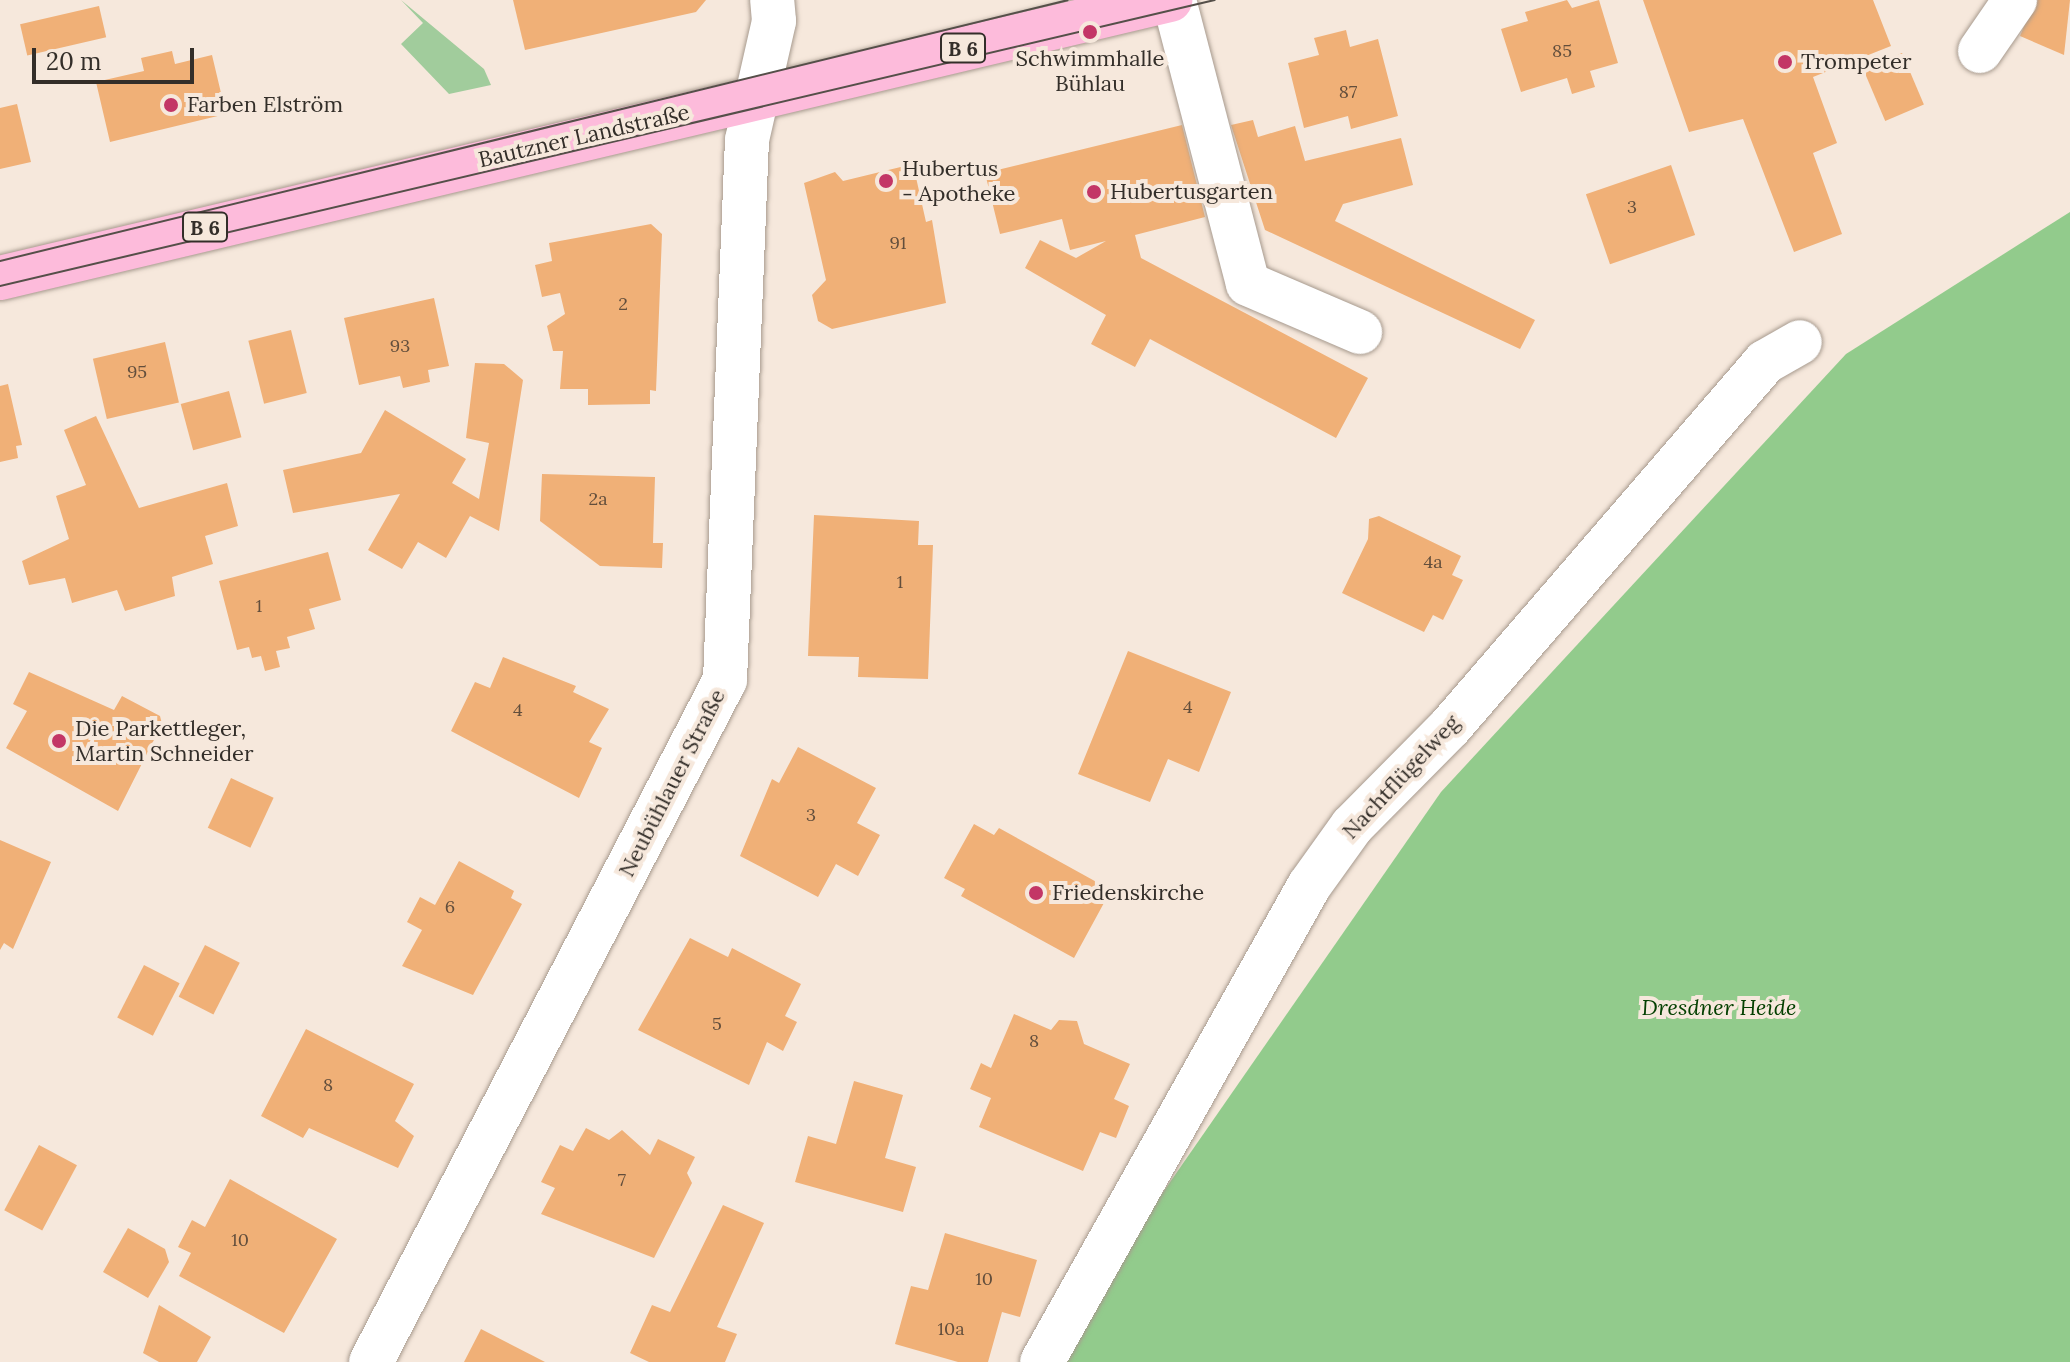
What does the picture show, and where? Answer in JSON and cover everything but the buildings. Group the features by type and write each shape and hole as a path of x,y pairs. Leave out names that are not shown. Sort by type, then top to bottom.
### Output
{"main road":[{"name":"Bautzner Landstraße","path":"0,278 1172,0"}],"street":[{"name":"Neubühlauer Straße","path":"371,1362 725,680 747,140 774,21 772,0"},
{"path":"1172,0 1248,284 1360,332"},
{"path":"1980,51 2015,0"},
{"name":"Nachtflügelweg","path":"1042,1362 1309,886 1352,826 1450,727 1765,362 1800,342"}],"green space":[{"path":"401,0 484,69 491,85 449,94 401,44 423,23"},
{"name":"Dresdner Heide","path":"2070,212 2070,1362 1065,1362 1127,1244 1441,792 1846,354"}],"tram line":[{"path":"0,261 1068,0"},
{"path":"0,286 1215,0"}],"place":[{"name":"Schwimmhalle Bühlau","path":"1090,32"},
{"name":"Trompeter","path":"1785,62"},
{"name":"Farben Elström","path":"171,105"},
{"name":"Hubertus - Apotheke","path":"886,181"},
{"name":"Hubertusgarten","path":"1094,192"},
{"name":"Die Parkettleger, Martin Schneider","path":"59,741"},
{"name":"Friedenskirche","path":"1036,893"}]}
